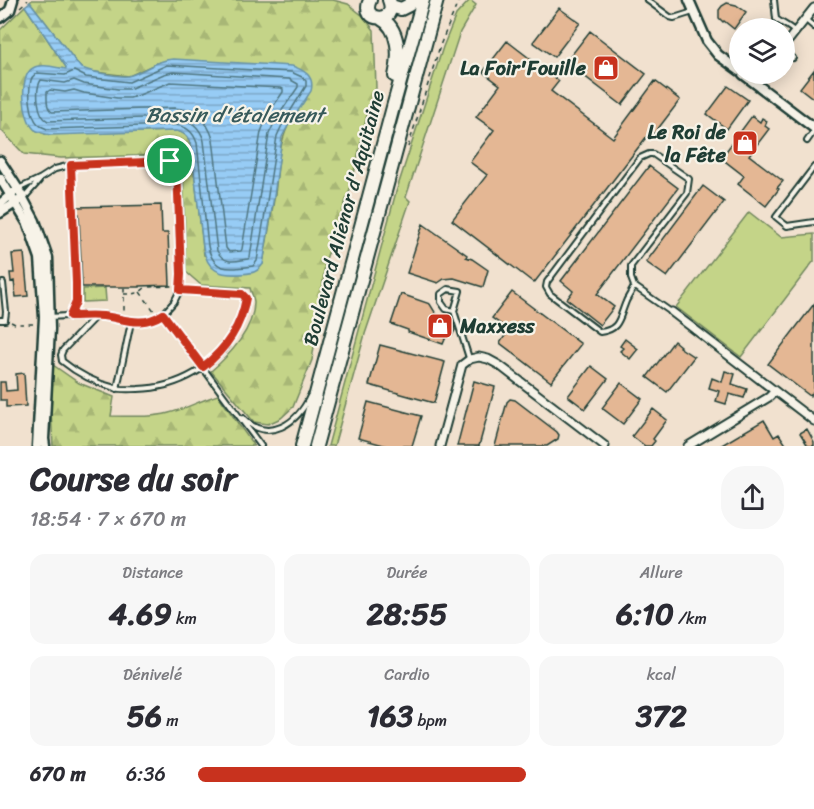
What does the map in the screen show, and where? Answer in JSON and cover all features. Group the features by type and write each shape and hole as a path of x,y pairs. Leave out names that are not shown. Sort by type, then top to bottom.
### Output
{"highway":[{"path":"380,18 389,13 390,3 401,9 409,5 412,0"},
{"name":"Boulevard Aliénor d'Aquitaine","path":"303,446 423,0"},
{"name":"Boulevard Aliénor d'Aquitaine","path":"316,446 436,0"},
{"path":"368,2 371,14 390,26 396,42 397,69 390,96 393,107"}],"street":[{"path":"689,0 706,41 729,63"},
{"path":"0,18 10,10 14,1"},
{"path":"795,32 814,8"},
{"path":"756,84 814,130"},
{"path":"0,161 14,192 39,230 48,258 37,446"},
{"path":"0,178 14,192"},
{"path":"0,204 14,192"},
{"path":"0,213 20,201"},
{"path":"672,312 814,421"},
{"path":"44,319 45,446"},
{"path":"440,446 462,365 470,359 479,357 499,365 605,446"},
{"path":"688,446 769,397 775,391"}],"lane":[{"path":"647,0 670,17 674,18 693,12"},
{"path":"774,0 776,18"},
{"path":"805,20 814,27"},
{"path":"807,141 814,130"},
{"path":"634,286 614,327 600,332 550,294 546,287 547,282 640,158 653,154 688,179 689,185 687,193 631,266 631,278 634,286 672,312"},
{"path":"14,192 55,169 71,165 170,161 177,167 181,274 180,290 174,303 163,314 147,321 131,322 103,316 44,319"},
{"path":"814,167 776,217 787,226 814,222"},
{"path":"20,201 41,178"},
{"path":"2,320 6,312 3,283"},
{"path":"454,311 446,309 441,302 441,294 448,289 460,291 454,311 470,359"},
{"path":"93,316 93,319 63,350 62,361 86,377 117,389 160,387 182,380 215,358 228,343 238,324 246,298 242,294 180,290"},
{"path":"163,314 261,446"},
{"path":"117,389 131,322"},
{"path":"237,412 248,423 260,429 274,430 287,425 306,404 328,351"}],"path":[{"path":"405,156 441,44 459,0"},
{"path":"70,316 76,302 71,165"},
{"path":"2,320 15,324 44,319"}],"green space":[{"path":"32,0 333,0 348,4 363,16 374,30 376,88 367,115 352,183 325,262 312,360 293,407 281,418 268,424 254,422 211,371 240,341 250,322 254,300 250,288 201,285 186,272 181,159 165,155 61,158 24,154 1,130 0,30 25,6 66,67 66,69 40,66 31,125 35,130 45,134 175,131 187,137 191,145 204,255 263,264 280,151 288,126 159,62 129,76 87,71 80,67 30,2"},
{"path":"470,0 476,5 460,32 406,197 410,201 365,334 334,446 328,446 396,192 443,47 456,15"},
{"path":"749,212 781,237 814,234 814,262 741,357 676,307"},
{"path":"105,288 106,301 83,302 83,289"},
{"path":"53,365 79,383 114,397 111,416 162,415 218,395 254,446 53,446 51,412"}],"water":[{"name":"Bassin d'étalement","path":"30,2 80,67 90,71 128,76 173,59 292,66 307,74 311,81 311,91 282,137 263,264 259,269 249,273 227,274 215,270 208,261 203,247 191,145 183,133 175,131 51,135 34,129 30,124 25,107 24,88 28,72 40,66 66,69 66,67 25,6"}],"building":[{"path":"727,3 736,5 746,12 742,18 729,18 729,25 719,18 719,10"},
{"path":"559,8 580,23 554,57 533,42"},
{"name":"La Foir'Fouille","path":"590,31 646,74 622,105 566,62"},
{"path":"507,41 559,81 551,91 613,138 655,81 680,100 654,134 651,131 534,283 452,220 487,175 470,162 494,130 476,117 500,85 483,72"},
{"path":"814,70 814,99 800,88"},
{"path":"728,86 748,100 727,129 707,114"},
{"path":"752,116 760,122 762,118 767,121 765,126 769,129 749,155 783,181 766,206 738,184 744,176 721,158"},
{"path":"157,144 166,144 166,146 174,144 177,151 173,154 151,152 157,148"},
{"path":"649,166 678,188 597,294 614,307 600,325 567,299 573,291 561,281"},
{"path":"703,186 724,202 667,277 646,262"},
{"path":"161,205 162,233 168,233 170,285 82,287 79,214 76,214 76,207"},
{"path":"423,224 467,255 466,257 488,270 483,287 454,278 444,279 438,283 407,273"},
{"path":"24,253 28,296 16,297 14,281 11,282 10,273 14,273 12,254"},
{"path":"512,292 581,344 551,382 500,343 507,333 504,331 506,328 492,318"},
{"path":"401,294 430,304 436,314 453,323 455,330 453,334 446,337 443,344 391,324"},
{"path":"814,304 814,391 810,396 768,364"},
{"path":"625,339 638,349 630,359 620,351 623,348 620,346"},
{"path":"674,341 694,357 667,392 647,377"},
{"path":"380,345 445,362 434,403 369,385"},
{"path":"591,366 608,379 585,409 568,396"},
{"path":"725,371 735,374 732,384 747,389 744,398 729,394 726,404 716,401 719,391 709,388 712,378 722,382"},
{"path":"24,373 26,406 6,407 6,400 0,400 0,382 5,382 6,391 17,390 16,374"},
{"path":"474,381 495,387 479,446 457,446"},
{"path":"621,383 642,399 623,424 602,408"},
{"path":"510,399 515,400 557,432 558,439 547,446 495,446 507,402"},
{"path":"368,402 421,416 412,446 387,446 358,438"},
{"path":"653,409 667,420 653,439 655,441 651,446 645,446 632,436"},
{"path":"764,420 774,437 779,434 787,446 720,446"},
{"path":"807,429 814,446 808,446 800,433"}],"place":[{"name":"La Foir'Fouille","path":"606,68"},
{"name":"Le Roi de la Fête","path":"745,143"},
{"name":"Maxxess","path":"440,326"}],"route":[{"path":"170,161 177,167 180,290 242,294 246,298 234,334 215,358 203,367 163,314 138,322 103,316 70,316 76,302 71,165 170,161"}]}
